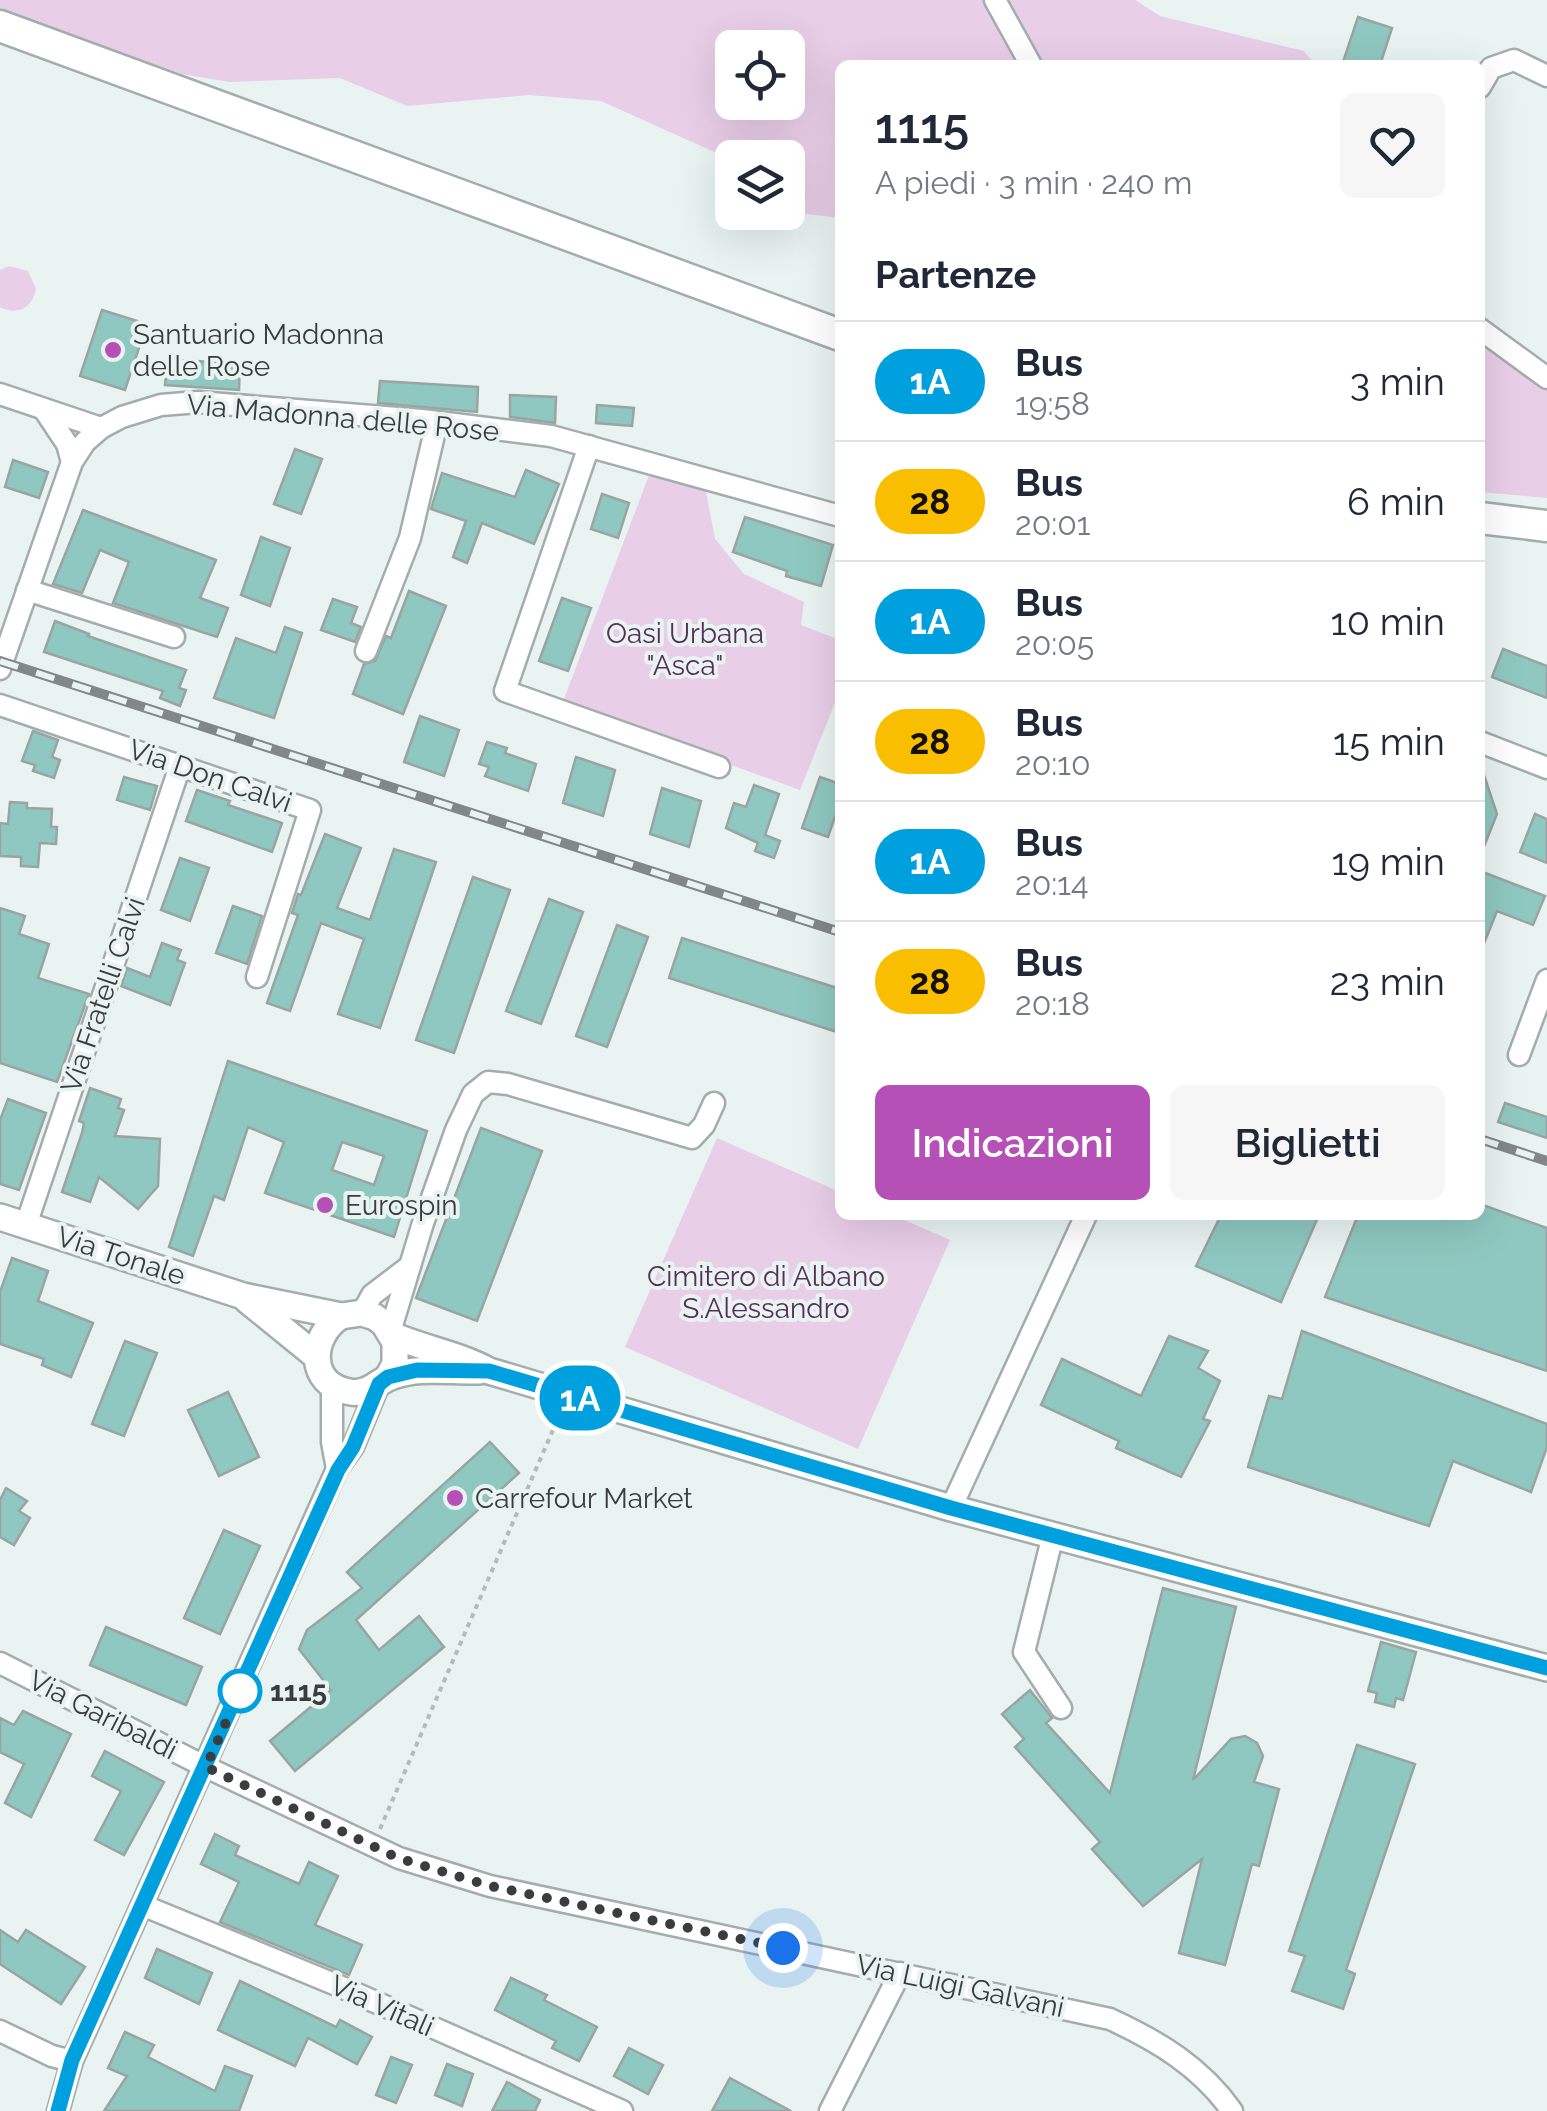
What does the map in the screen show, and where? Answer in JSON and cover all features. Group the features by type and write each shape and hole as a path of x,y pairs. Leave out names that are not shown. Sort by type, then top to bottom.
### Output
{"highway":[{"path":"0,26 835,333"},
{"path":"1485,519 1532,525"}],"main road":[{"name":"Via Tonale","path":"0,1217 243,1296 375,1318 391,1333 420,1346 464,1357 489,1371 951,1508 1547,1668"},
{"name":"Via Tonale","path":"243,1296 316,1356 332,1384 347,1392 361,1392 417,1370 489,1371"},
{"path":"316,1356 321,1334 351,1315"},
{"path":"384,1380 396,1356 391,1333"}],"street":[{"path":"995,0 1028,60"},
{"path":"1485,78 1491,68 1514,60 1547,76"},
{"path":"1485,333 1547,378"},
{"path":"0,394 101,428 85,442 72,462 0,669"},
{"name":"Via Madonna delle Rose","path":"101,428 161,405 198,402 436,422 551,436 835,515"},
{"path":"45,411 67,444 72,462"},
{"path":"366,651 410,538 436,422"},
{"path":"588,446 505,691 719,767"},
{"path":"1485,537 1532,525"},
{"path":"27,590 174,637"},
{"name":"Via Don Calvi","path":"0,705 310,810 257,977"},
{"path":"1485,744 1547,768"},
{"name":"Via Fratelli Calvi","path":"26,1225 180,766"},
{"path":"1519,1055 1547,980"},
{"path":"391,1333 456,1130 474,1094 488,1082 508,1084 692,1138 714,1102"},
{"path":"951,1508 1084,1220"},
{"path":"351,1315 410,1266"},
{"path":"58,2111 72,2060 338,1470 384,1380"},
{"path":"332,1384 332,1442 338,1470"},
{"path":"1053,1536 1024,1652 1061,1708"},
{"name":"Via Garibaldi","path":"0,1663 206,1767"},
{"name":"Via Luigi Galvani","path":"206,1767 398,1858 490,1886 1110,2019 1172,2051 1204,2078 1232,2111"},
{"name":"Via Vitali","path":"142,1905 340,1986 622,2111"},
{"path":"830,2111 900,1973"},
{"path":"0,2031 52,2056 72,2060"}],"path":[{"path":"373,1846 568,1394"}],"green space":[{"path":"0,0 1135,0 1160,16 1304,51 1311,60 835,60 835,218 805,214 805,140 715,140 715,152 601,101 529,95 407,106 340,78 229,82 182,74 0,10"},
{"path":"9,266 28,271 36,289 31,301 18,310 0,307 0,270"},
{"path":"1485,339 1547,388 1547,498 1485,492"},
{"name":"Oasi Urbana \"Asca\"","path":"651,470 705,486 715,539 744,574 804,602 801,625 835,638 835,702 800,790 562,704"},
{"name":"Cimitero di Albano S.Alessandro","path":"717,1138 835,1190 835,1220 904,1220 950,1240 858,1449 625,1347"}],"building":[{"path":"1358,17 1392,28 1382,60 1344,60"},
{"name":"Santuario Madonna delle Rose","path":"102,310 147,324 125,390 80,376"},
{"path":"167,359 240,364 239,390 165,385"},
{"path":"380,381 478,387 477,412 378,403"},
{"path":"510,395 556,397 555,423 510,417"},
{"path":"597,405 634,408 632,426 596,423"},
{"path":"295,449 322,459 301,514 274,504"},
{"path":"13,460 48,472 39,498 5,487"},
{"path":"526,470 559,484 534,544 482,523 467,563 453,557 466,521 431,509 442,473 515,497"},
{"path":"602,494 629,503 618,538 591,529"},
{"path":"83,510 216,560 200,598 228,608 217,637 113,603 129,562 100,550 82,593 53,584"},
{"path":"745,517 833,545 821,586 786,576 787,571 733,552"},
{"path":"261,537 290,548 270,606 241,595"},
{"path":"409,591 446,606 403,714 353,694 364,664 375,661 386,636 391,638"},
{"path":"562,598 591,608 568,671 539,661"},
{"path":"333,599 357,607 351,623 361,627 355,642 321,630"},
{"path":"55,621 186,670 179,688 186,690 180,706 160,698 163,691 44,652"},
{"path":"285,627 302,633 274,718 214,698 236,638 276,653"},
{"path":"1503,649 1547,666 1547,698 1492,677"},
{"path":"420,716 459,730 444,776 404,762"},
{"path":"33,731 58,740 52,757 60,760 54,778 33,771 35,765 22,761"},
{"path":"487,742 536,764 528,791 485,776 489,767 479,764"},
{"path":"576,757 615,770 603,816 563,803"},
{"path":"124,777 157,786 150,810 117,800"},
{"path":"820,777 835,782 835,817 828,837 802,828"},
{"path":"1485,778 1497,814 1485,844"},
{"path":"754,785 779,794 765,835 780,841 774,858 755,851 758,843 726,828 734,803 746,807"},
{"path":"662,788 701,801 689,847 650,834"},
{"path":"197,790 282,823 272,852 186,821"},
{"path":"10,802 27,803 27,808 52,809 51,827 57,827 56,844 40,843 38,867 21,866 21,857 0,856 0,823 8,824"},
{"path":"1535,814 1547,819 1547,863 1520,852"},
{"path":"325,834 361,848 337,908 370,920 394,849 436,862 380,1028 338,1014 364,939 321,923 290,1011 267,1003 298,915 292,913 298,894 301,895"},
{"path":"180,858 209,868 190,921 161,910"},
{"path":"1485,873 1545,896 1533,925 1497,911 1485,941"},
{"path":"473,877 510,890 454,1053 416,1040"},
{"path":"549,899 583,912 541,1024 506,1011"},
{"path":"233,906 262,916 247,964 216,953"},
{"path":"0,908 25,916 19,934 49,944 38,978 89,994 57,1082 0,1063"},
{"path":"617,925 648,937 607,1047 576,1036"},
{"path":"682,938 835,987 835,1031 669,978"},
{"path":"162,943 181,950 177,960 185,963 170,1005 121,986 127,968 150,977"},
{"path":"228,1061 427,1131 394,1237 265,1193 284,1142 248,1127 224,1200 214,1196 193,1256 169,1247","holes":["342,1142 384,1156 374,1185 332,1170"]},
{"path":"90,1088 121,1099 118,1108 124,1110 115,1136 160,1139 158,1186 138,1209 99,1177 90,1202 62,1192 82,1133 84,1123 79,1121"},
{"path":"8,1099 46,1113 19,1190 0,1184 0,1120"},
{"path":"1505,1103 1547,1117 1547,1138 1498,1122"},
{"path":"481,1128 542,1151 477,1321 416,1298"},
{"path":"1485,1206 1547,1228 1547,1371 1325,1297 1356,1220 1485,1220"},
{"path":"1219,1220 1317,1220 1281,1302 1196,1266"},
{"path":"12,1258 48,1271 38,1301 93,1323 71,1377 42,1365 44,1359 0,1344 0,1292"},
{"path":"1302,1331 1547,1424 1547,1447 1531,1492 1453,1461 1429,1526 1248,1467 1269,1396 1282,1399"},
{"path":"1169,1336 1208,1351 1198,1368 1220,1381 1203,1419 1210,1421 1181,1477 1116,1448 1119,1441 1041,1405 1062,1359 1141,1396"},
{"path":"125,1341 157,1353 124,1436 92,1424"},
{"path":"228,1392 259,1457 219,1476 188,1410"},
{"path":"490,1442 519,1473 356,1620 379,1650 419,1616 444,1647 295,1771 270,1741 331,1690 299,1649 307,1630 362,1588 347,1572"},
{"path":"6,1488 27,1501 19,1511 30,1518 14,1545 0,1537 0,1500"},
{"path":"224,1530 260,1546 220,1634 184,1618"},
{"path":"1163,1588 1236,1607 1193,1780 1231,1739 1245,1736 1257,1743 1263,1756 1254,1782 1279,1789 1259,1866 1252,1864 1225,1965 1179,1953 1202,1859 1143,1906 1092,1849 1100,1842 1015,1747 1024,1739 1002,1714 1030,1690 1052,1718 1046,1723 1110,1793"},
{"path":"106,1627 202,1667 186,1705 90,1665"},
{"path":"1381,1642 1416,1652 1403,1700 1396,1698 1394,1707 1375,1702 1377,1693 1368,1691"},
{"path":"23,1711 71,1734 31,1817 5,1803 24,1764 0,1752 0,1718 14,1725"},
{"path":"1357,1745 1415,1764 1346,1970 1355,1974 1343,2009 1292,1991 1305,1956 1289,1951"},
{"path":"105,1751 164,1782 124,1855 95,1840 121,1791 92,1776"},
{"path":"215,1834 239,1846 235,1855 299,1884 309,1862 338,1876 315,1925 362,1945 349,1975 220,1922 239,1882 201,1864"},
{"path":"0,1930 18,1942 26,1930 85,1967 61,2004 0,1964"},
{"path":"157,1949 212,1973 199,2004 145,1978"},
{"path":"511,1978 547,1995 544,2000 597,2027 579,2061 552,2048 556,2041 495,2010"},
{"path":"240,1981 336,2027 340,2020 372,2037 357,2064 308,2038 295,2066 218,2030"},
{"path":"125,2032 154,2045 148,2057 215,2091 225,2066 252,2076 239,2111 104,2111 127,2076 108,2068"},
{"path":"629,2048 663,2065 648,2094 614,2076"},
{"path":"391,2057 412,2065 396,2103 376,2095"},
{"path":"447,2064 473,2074 462,2106 435,2095"},
{"path":"730,2078 791,2111 712,2111"},
{"path":"507,2082 540,2100 535,2111 492,2111"}],"railway":[{"path":"0,661 835,930"},
{"path":"1485,1141 1547,1161"}],"bus line":[{"name":"1A","path":"58,2111 72,2060 338,1470 353,1447 379,1384 388,1377 417,1370 489,1371 951,1508 1547,1668"}],"place":[{"name":"Santuario Madonna delle Rose","path":"113,350"},
{"name":"Eurospin","path":"325,1205"},
{"name":"Carrefour Market","path":"455,1498"},
{"name":"1115","path":"240,1691"}],"route":[{"path":"240,1691 206,1767 398,1858 490,1886 783,1948"}]}
